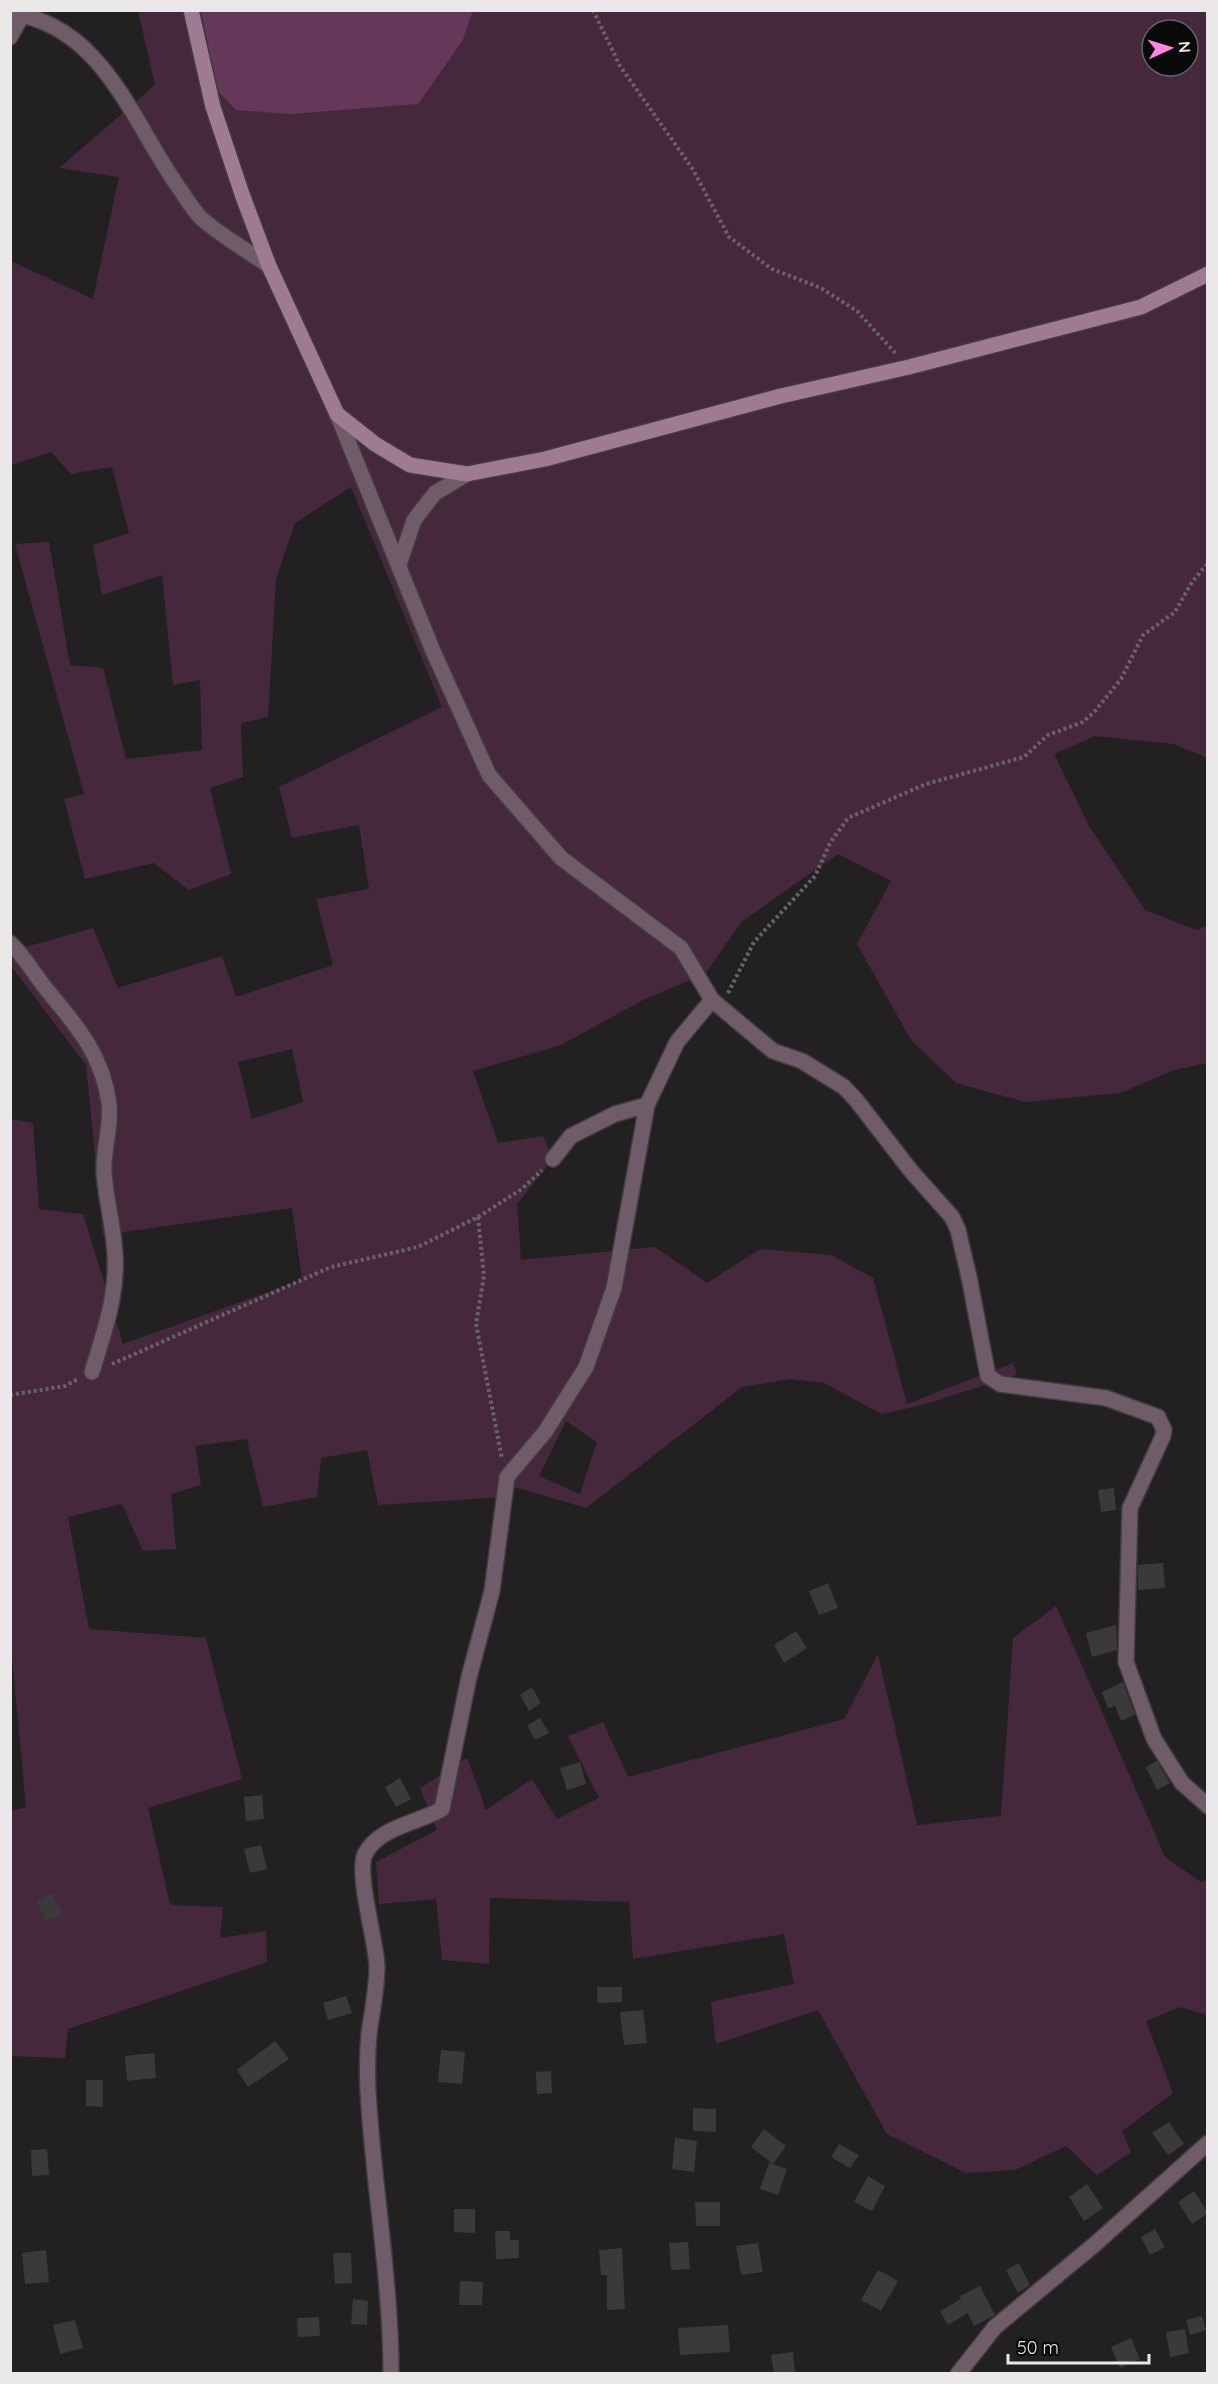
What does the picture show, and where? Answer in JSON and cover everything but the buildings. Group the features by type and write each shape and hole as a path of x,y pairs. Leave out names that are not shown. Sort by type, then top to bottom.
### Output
{"street":[{"path":"191,10 213,107 268,266 337,414 433,651 489,775 561,858 681,948 717,1004 773,1050 802,1061 844,1087 952,1217 958,1230 969,1277 988,1376 1000,1384 1106,1398 1158,1417 1164,1430 1163,1436 1130,1508 1126,1662 1154,1739 1182,1783 1208,1806"},
{"path":"10,37 19,12 67,34 101,63 161,162 200,217 268,266"},
{"path":"399,565 414,520 435,493 467,474 545,459 781,396 909,367 1141,307 1208,274"},
{"path":"337,414 375,444 410,465 467,474"},
{"path":"10,943 26,958 45,988 67,1012 103,1069 109,1106 109,1137 104,1169 115,1244 115,1276 113,1304 92,1372"},
{"path":"391,2373 386,2272 369,2105 369,2037 377,1968 364,1876 364,1856 375,1841 398,1827 427,1818 442,1809 469,1677 492,1591 507,1477 545,1432 586,1367 614,1288 647,1105 677,1042 717,1004"},
{"path":"553,1159 571,1136 615,1114 647,1105"},
{"path":"958,2373 995,2327 1094,2245 1208,2144"}],"path":[{"path":"593,10 620,66 692,168 729,237 772,269 821,288 857,311 909,367"},
{"path":"717,1004 754,942 815,876 830,843 848,818 926,783 1024,758 1048,735 1083,722 1121,679 1143,635 1175,612 1192,582 1208,563"},
{"path":"10,1395 65,1386 331,1267 418,1247 478,1217 522,1190 553,1159"},
{"path":"478,1217 484,1276 476,1324 495,1435 507,1477"}],"shaded area":[{"path":"201,10 473,11 463,40 418,104 291,114 236,110 217,90"},
{"path":"138,11 201,11 217,90 463,40 473,11 1207,11 1207,758 1174,744 1095,736 1054,754 1089,826 1145,910 1197,930 1207,926 1207,1063 1174,1070 1121,1093 1025,1102 956,1083 911,1040 857,944 891,881 838,854 741,922 706,973 641,1001 561,1045 473,1071 498,1143 543,1136 553,1159 517,1204 521,1260 655,1247 707,1283 760,1249 831,1255 873,1278 907,1404 1013,1363 1017,1375 922,1405 882,1414 824,1383 790,1379 742,1387 586,1508 515,1487 504,1497 378,1505 367,1450 321,1458 317,1497 263,1507 247,1439 195,1446 201,1485 171,1494 176,1549 143,1551 122,1504 68,1517 89,1629 206,1638 242,1779 148,1808 170,1905 223,1907 220,1938 266,1931 267,1962 68,2029 65,2058 11,2056 11,1811 26,1807 10,1636 11,1119 33,1123 39,1209 83,1214 123,1344 302,1280 292,1208 103,1235 86,1065 11,966 11,951 93,928 118,988 222,956 236,997 333,965 316,899 369,889 359,825 292,838 279,787 442,707 351,487 295,523 276,579 268,717 241,723 243,777 210,788 231,874 189,890 154,863 85,879 64,799 84,794 15,544 49,542 70,665 103,668 126,759 202,750 200,680 173,685 162,575 102,595 93,545 129,533 112,467 71,474 51,452 11,465 11,261 93,299 119,177 59,168 155,85","holes":["292,1049 303,1102 252,1119 238,1062","566,1421 597,1442 580,1494 539,1476"]},
{"path":"1056,1606 1165,1857 1201,1882 1207,1880 1207,2015 1180,2007 1146,2021 1173,2093 1122,2131 1131,2152 1097,2175 1066,2146 1015,2170 966,2173 887,2134 818,2010 716,2044 711,2002 794,1984 784,1934 633,1959 629,1902 490,1898 489,1964 442,1960 436,1899 379,1904 376,1862 437,1830 420,1788 467,1758 486,1810 532,1779 557,1819 599,1798 568,1736 603,1722 628,1777 844,1719 878,1654 917,1825 1001,1816 1013,1638"}]}
